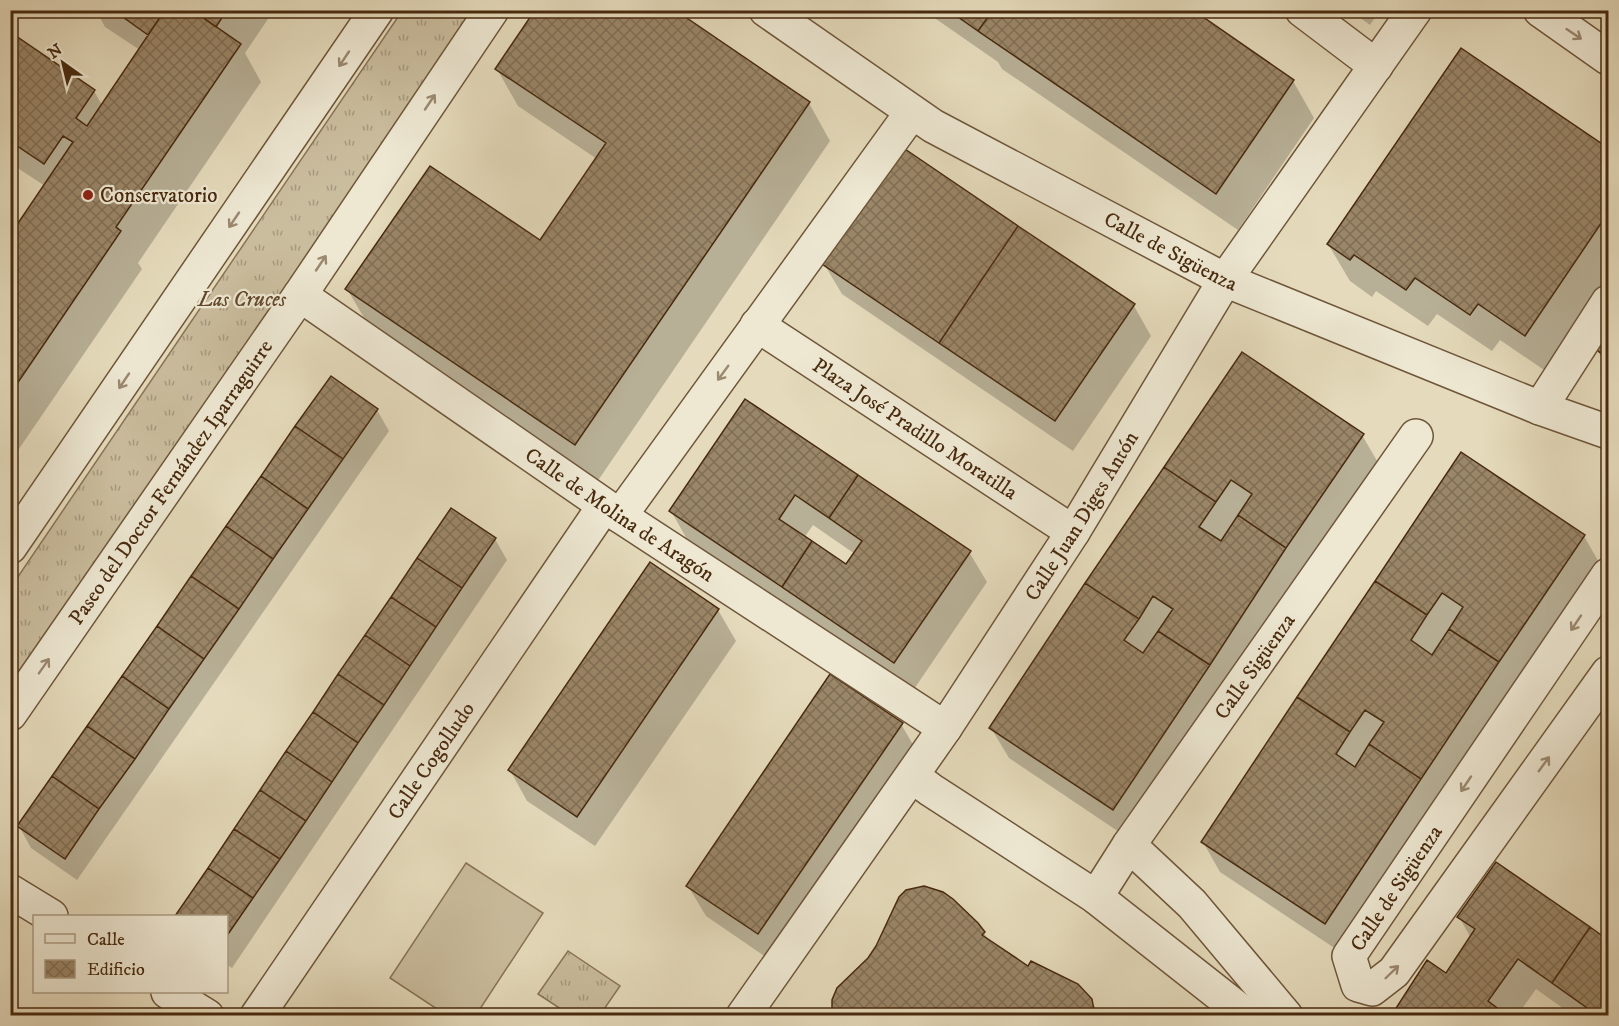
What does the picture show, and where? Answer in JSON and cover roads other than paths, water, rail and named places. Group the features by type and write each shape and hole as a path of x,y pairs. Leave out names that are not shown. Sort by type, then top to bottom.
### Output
{"street":[{"path":"10,547 377,10"},
{"name":"Paseo del Doctor Fernández Iparraguirre","path":"10,714 300,295 492,10"},
{"name":"Calle de Sigüenza","path":"766,10 933,126 1225,280 1540,408 1608,432"},
{"path":"1302,10 1376,66"},
{"name":"Calle Juan Diges Antón","path":"743,1016 945,728 1073,531 1225,280 1415,10"},
{"path":"1540,10 1608,57"},
{"path":"612,511 757,326 912,112"},
{"name":"Calle de Molina de Aragón","path":"300,295 612,511 945,728"},
{"path":"1540,408 1608,302"},
{"name":"Plaza José Pradillo Moratilla","path":"757,326 1073,531"},
{"name":"Calle Sigüenza","path":"1096,897 1129,845 1416,436"},
{"name":"Calle Cogolludo","path":"257,1016 612,511"},
{"name":"Calle de Sigüenza","path":"1608,575 1349,956 1358,985 1372,989 1394,972 1608,673"},
{"path":"912,776 1096,897 1247,1016"},
{"path":"1129,845 1192,904 1286,1016"},
{"path":"10,891 49,915"},
{"path":"170,993 207,1016"}],"place":[{"name":"Conservatorio","path":"88,195"}],"park label":[{"name":"Las Cruces","path":"242,299"}]}
